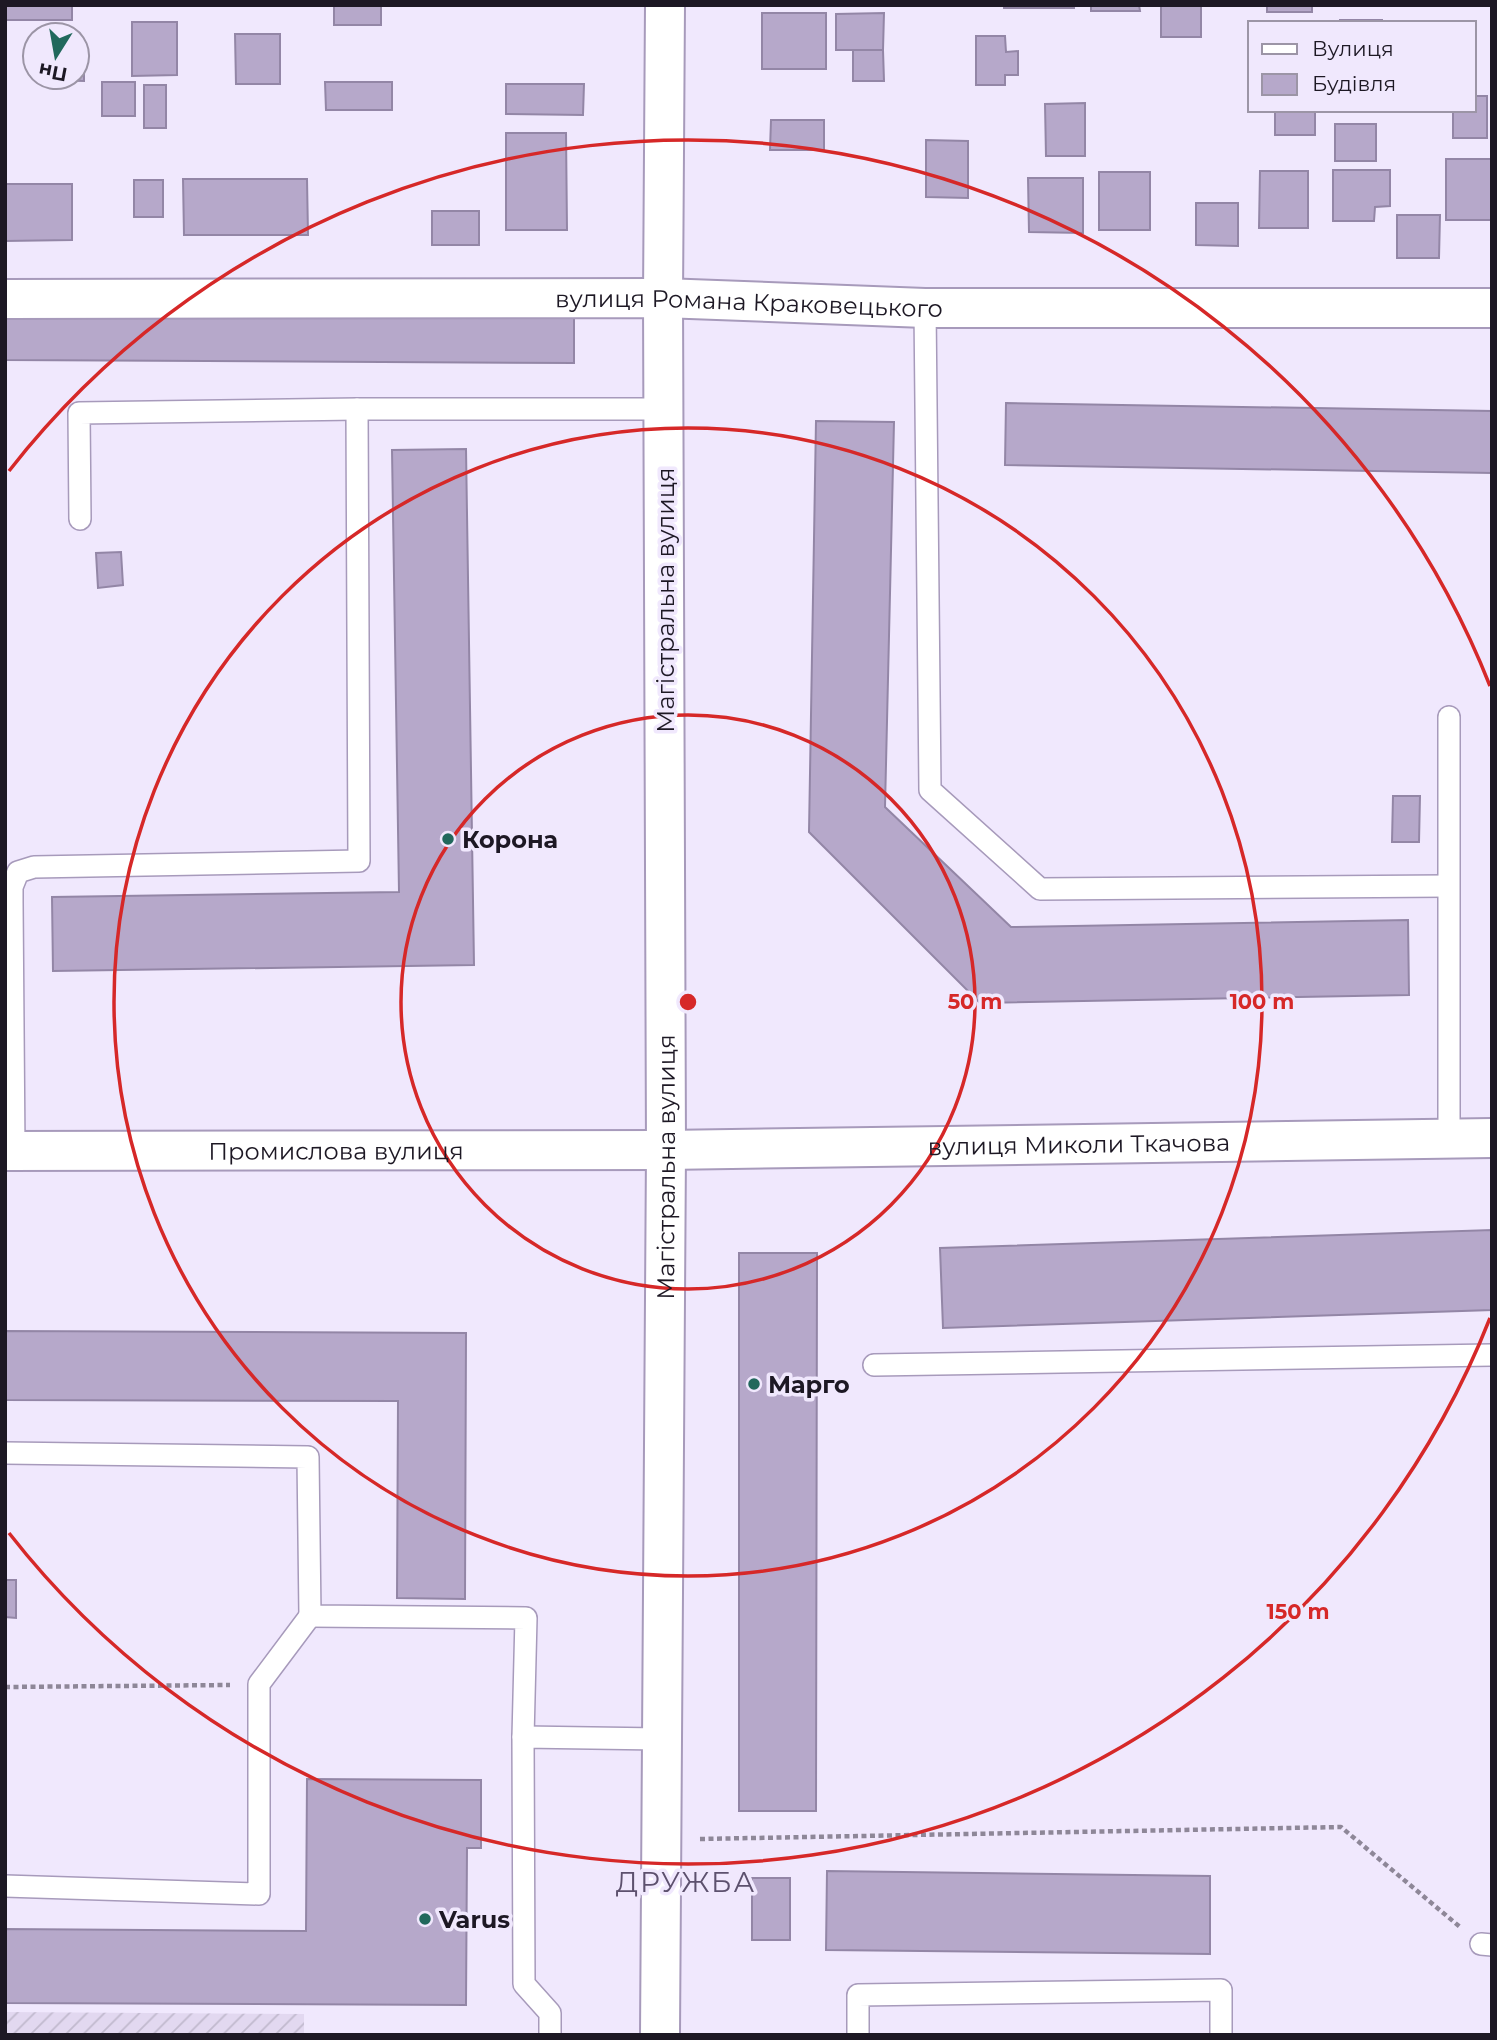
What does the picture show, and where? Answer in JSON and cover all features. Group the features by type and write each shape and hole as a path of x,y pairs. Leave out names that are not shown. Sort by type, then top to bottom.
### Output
{"street":[{"name":"Магістральна вулиця","path":"660,2035 666,1150 663,298 665,5"},
{"name":"вулиця Романа Краковецького","path":"5,299 663,298 925,309 1492,308"},
{"name":"вулиця Миколи Ткачова","path":"666,1150 1492,1138"},
{"name":"Промислова вулиця","path":"10,1151 666,1150"}],"lane":[{"path":"925,309 930,790 1040,889 1447,886"},
{"path":"80,519 79,413 357,409 664,410"},
{"path":"10,1151 12,887 18,872 34,867 359,862 357,409"},
{"path":"1449,718 1449,1139"},
{"path":"874,1365 1492,1355"},
{"path":"5,1453 308,1457 310,1616 259,1684 259,1894 5,1886"},
{"path":"310,1616 526,1618 523,1737 524,1984 550,2013 550,2035"},
{"path":"523,1737 660,1740"},
{"path":"858,2035 858,1995 1221,1990 1221,2035"}],"path":[{"path":"5,1687 259,1684"},
{"path":"660,1840 1341,1828 1486,1945"}],"shaded area":[{"path":"5,2012 304,2014 304,2035 5,2035"}],"building":[{"path":"5,5 72,5 72,20 5,20"},
{"path":"334,5 381,5 381,25 334,25"},
{"path":"1004,5 1074,5 1074,8 1004,8"},
{"path":"1091,5 1139,5 1140,11 1091,11"},
{"path":"1161,5 1201,5 1201,37 1161,37"},
{"path":"1267,5 1312,5 1312,12 1267,12"},
{"path":"762,13 826,13 826,69 762,69"},
{"path":"884,13 883,50 836,50 836,14"},
{"path":"1340,20 1382,20 1382,21"},
{"path":"132,22 177,22 177,75 132,76"},
{"path":"235,34 280,34 280,84 236,84"},
{"path":"976,36 1005,36 1006,52 1018,51 1018,75 1005,75 1005,85 976,85"},
{"path":"853,50 883,50 884,81 853,81"},
{"path":"102,82 135,82 135,116 102,116"},
{"path":"325,82 392,82 392,110 326,110"},
{"path":"506,84 584,84 583,115 506,114"},
{"path":"144,85 166,85 166,128 144,128"},
{"path":"1476,96 1487,96 1487,138 1453,138 1453,112 1476,112"},
{"path":"1085,103 1085,156 1046,156 1045,104"},
{"path":"1275,112 1315,112 1315,135 1275,135"},
{"path":"771,120 824,120 824,150 770,150"},
{"path":"1335,124 1376,124 1376,161 1335,161"},
{"path":"506,133 566,133 567,230 506,230"},
{"path":"926,140 968,141 968,198 926,197"},
{"path":"1446,159 1492,159 1492,220 1446,220"},
{"path":"1333,170 1390,170 1390,206 1375,207 1374,221 1333,221"},
{"path":"1260,171 1308,171 1308,228 1259,228"},
{"path":"1099,172 1150,172 1150,230 1099,230"},
{"path":"1028,178 1083,178 1083,233 1029,232"},
{"path":"183,179 307,179 308,235 184,235"},
{"path":"134,180 163,180 163,217 134,217"},
{"path":"5,184 72,184 72,240 5,241"},
{"path":"1196,203 1238,203 1238,246 1196,245"},
{"path":"432,211 479,211 479,245 432,245"},
{"path":"1397,215 1440,215 1439,258 1397,258"},
{"path":"5,314 574,317 574,363 5,360"},
{"path":"1006,403 1492,411 1492,473 1005,465"},
{"path":"816,421 894,422 885,807 1011,927 1408,920 1409,995 980,1003 809,832"},
{"path":"466,449 474,965 53,971 52,897 399,892 392,450"},
{"path":"121,552 123,585 98,588 96,553"},
{"path":"1393,796 1420,796 1419,842 1392,842"},
{"path":"1492,1230 1492,1310 943,1328 940,1248"},
{"path":"739,1253 817,1253 816,1811 739,1811"},
{"path":"5,1331 466,1333 465,1599 397,1598 398,1401 5,1400"},
{"path":"5,1580 16,1580 16,1618 5,1617"},
{"path":"307,1779 481,1780 481,1848 467,1848 466,2005 5,2003 5,1929 306,1931"},
{"path":"827,1871 1210,1876 1210,1954 826,1950"},
{"path":"752,1878 790,1878 790,1940 752,1940"}],"place":[{"name":"Корона","path":"448,839"},
{"name":"Марго","path":"754,1384"},
{"name":"Varus","path":"425,1919"}],"district":[{"name":"ДРУЖБА","path":"686,1882"}]}
